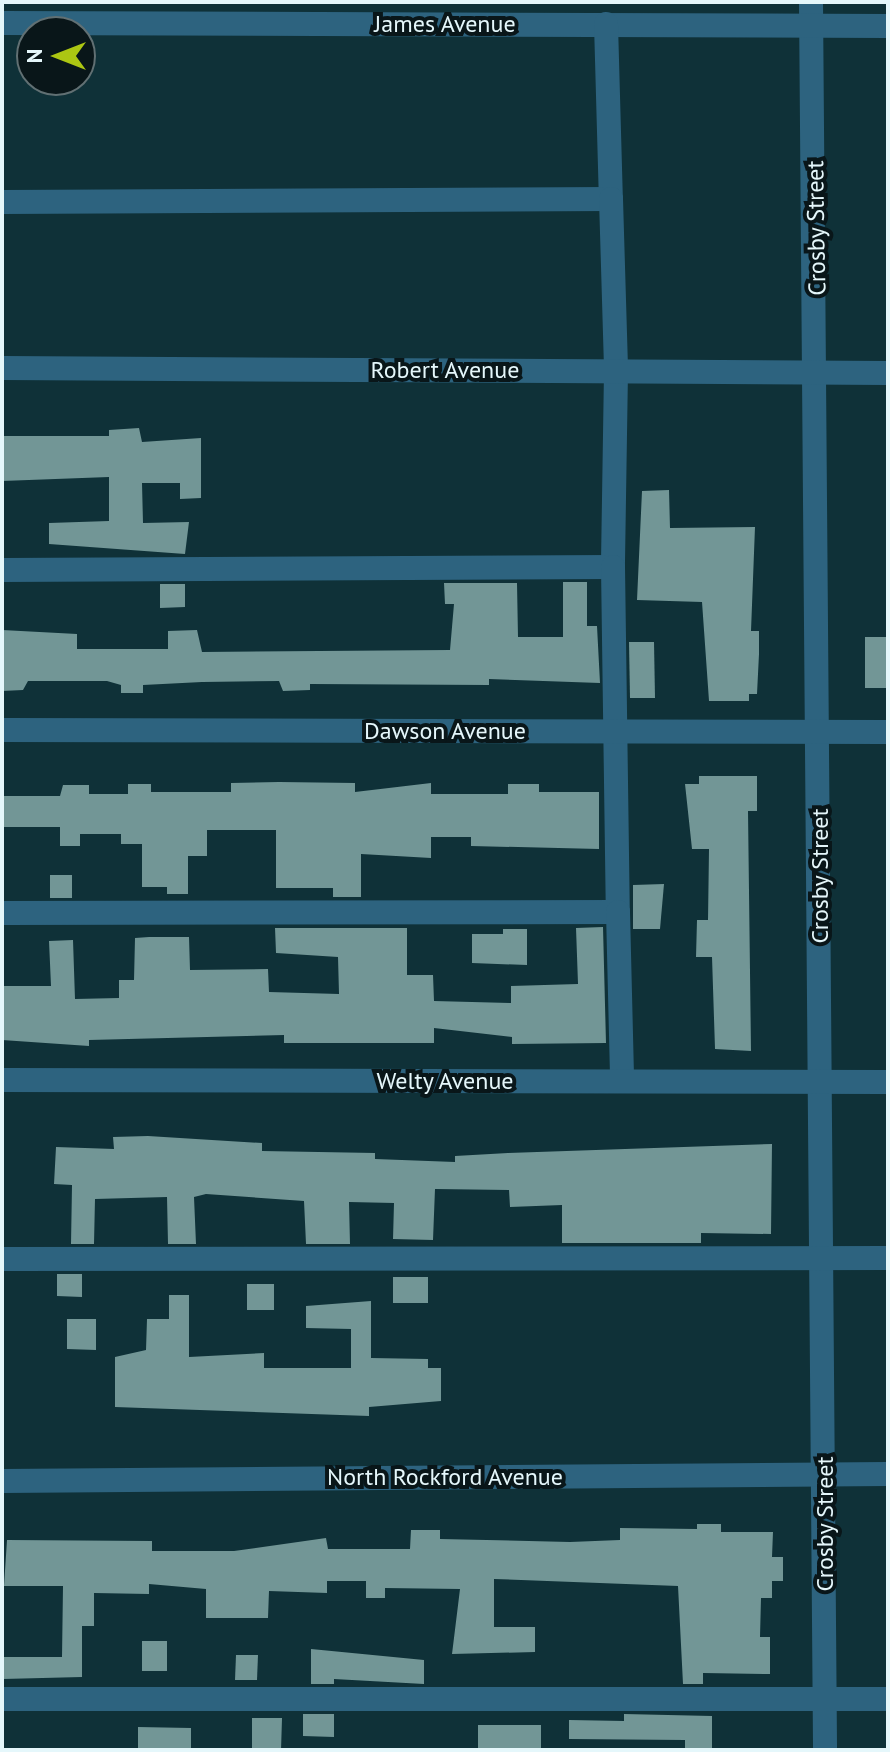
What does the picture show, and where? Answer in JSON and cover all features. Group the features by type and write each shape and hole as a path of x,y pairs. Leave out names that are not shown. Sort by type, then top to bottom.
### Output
{"street":[{"name":"James Avenue","path":"2,23 606,24 811,13 888,26"},
{"name":"Crosby Street","path":"811,13 819,372 825,1750"},
{"path":"606,24 616,371 613,567 622,1081"},
{"path":"2,202 611,199"},
{"name":"Robert Avenue","path":"2,368 888,373"},
{"path":"2,570 613,567"},
{"name":"Dawson Avenue","path":"2,730 888,732"},
{"path":"2,913 618,912"},
{"name":"Welty Avenue","path":"2,1080 888,1082"},
{"path":"2,1259 888,1258"},
{"name":"North Rockford Avenue","path":"2,1481 888,1474"},
{"path":"2,1699 888,1699"}],"building":[{"path":"139,428 142,442 201,438 201,498 180,499 180,483 142,483 143,523 189,522 185,554 49,544 49,523 109,521 109,477 2,481 2,436 109,436 109,430"},
{"path":"669,490 670,528 755,527 751,631 759,631 759,654 757,694 749,694 749,701 709,701 702,602 637,600 642,491"},
{"path":"563,582 587,582 587,626 597,626 600,683 489,679 489,685 310,684 310,690 283,691 279,681 202,682 143,685 143,693 121,693 121,685 107,681 28,681 23,690 2,691 2,630 77,634 77,649 168,649 168,631 197,630 202,652 450,650 454,604 445,604 444,583 517,583 518,637 563,637"},
{"path":"160,584 185,584 185,607 160,608"},
{"path":"865,637 888,637 888,688 865,688"},
{"path":"629,642 654,642 655,698 630,698"},
{"path":"699,776 757,776 757,811 748,811 751,1051 715,1049 712,957 696,957 697,920 708,920 709,849 692,849 685,784 699,784"},
{"path":"231,783 355,783 355,792 431,783 431,794 508,794 508,784 539,784 539,792 599,792 599,849 471,846 471,837 431,837 431,858 361,854 361,897 333,897 333,888 276,888 276,830 207,830 207,856 188,856 188,894 167,894 167,887 142,887 142,844 121,844 121,834 80,834 80,846 60,846 60,827 2,827 2,796 60,796 63,785 89,785 89,794 128,794 128,784 151,784 151,792 231,792"},
{"path":"50,875 72,875 72,898 50,898"},
{"path":"664,884 660,929 633,929 633,885"},
{"path":"603,927 606,1043 512,1044 512,1037 434,1028 434,1043 284,1043 284,1035 89,1040 89,1046 2,1040 2,986 51,986 49,941 73,940 75,999 119,998 119,980 134,980 135,938 149,937 189,937 190,970 268,969 269,992 339,994 338,957 276,953 275,928 407,928 407,975 433,975 434,1001 511,1003 511,986 578,984 576,928"},
{"path":"503,929 527,929 527,965 472,963 472,934 503,934"},
{"path":"148,1136 262,1143 262,1151 375,1153 375,1159 455,1162 455,1156 772,1144 771,1234 701,1233 701,1243 562,1243 562,1205 510,1207 509,1190 435,1189 433,1240 393,1239 394,1203 349,1202 350,1244 306,1244 304,1201 206,1194 194,1197 196,1244 168,1244 167,1197 95,1199 94,1244 71,1244 72,1185 54,1184 56,1147 114,1149 113,1137"},
{"path":"57,1274 82,1274 82,1297 57,1296"},
{"path":"393,1277 428,1277 428,1303 393,1303"},
{"path":"247,1284 274,1284 274,1310 247,1310"},
{"path":"169,1295 189,1295 189,1357 264,1353 264,1368 351,1368 351,1329 306,1328 306,1306 371,1301 371,1358 428,1359 428,1368 441,1368 441,1401 369,1407 369,1416 115,1407 115,1357 146,1350 147,1319 169,1319"},
{"path":"67,1319 96,1319 96,1350 67,1349"},
{"path":"697,1524 721,1524 721,1532 773,1532 772,1557 783,1557 783,1581 772,1581 772,1598 761,1598 760,1637 770,1637 770,1674 703,1673 703,1684 683,1684 678,1586 494,1579 494,1627 535,1627 535,1652 452,1654 460,1589 385,1588 385,1598 366,1598 366,1581 327,1581 327,1593 269,1591 268,1618 206,1618 206,1589 149,1584 149,1594 94,1593 94,1626 82,1626 82,1677 3,1679 3,1657 62,1657 63,1586 4,1586 7,1540 152,1541 152,1551 234,1551 326,1538 328,1549 410,1549 411,1530 440,1530 440,1539 570,1542 620,1540 620,1528 697,1529"},
{"path":"142,1641 167,1641 167,1671 142,1671"},
{"path":"311,1649 424,1660 424,1684 334,1679 334,1684 311,1684"},
{"path":"236,1655 258,1655 257,1680 235,1680"},
{"path":"303,1714 334,1714 334,1737 303,1736"},
{"path":"624,1714 712,1716 712,1750 685,1750 685,1740 569,1739 569,1720 624,1721"},
{"path":"252,1718 282,1718 281,1750 252,1750"},
{"path":"478,1725 541,1725 541,1750 478,1750"},
{"path":"138,1727 191,1728 191,1750 138,1750"}]}
